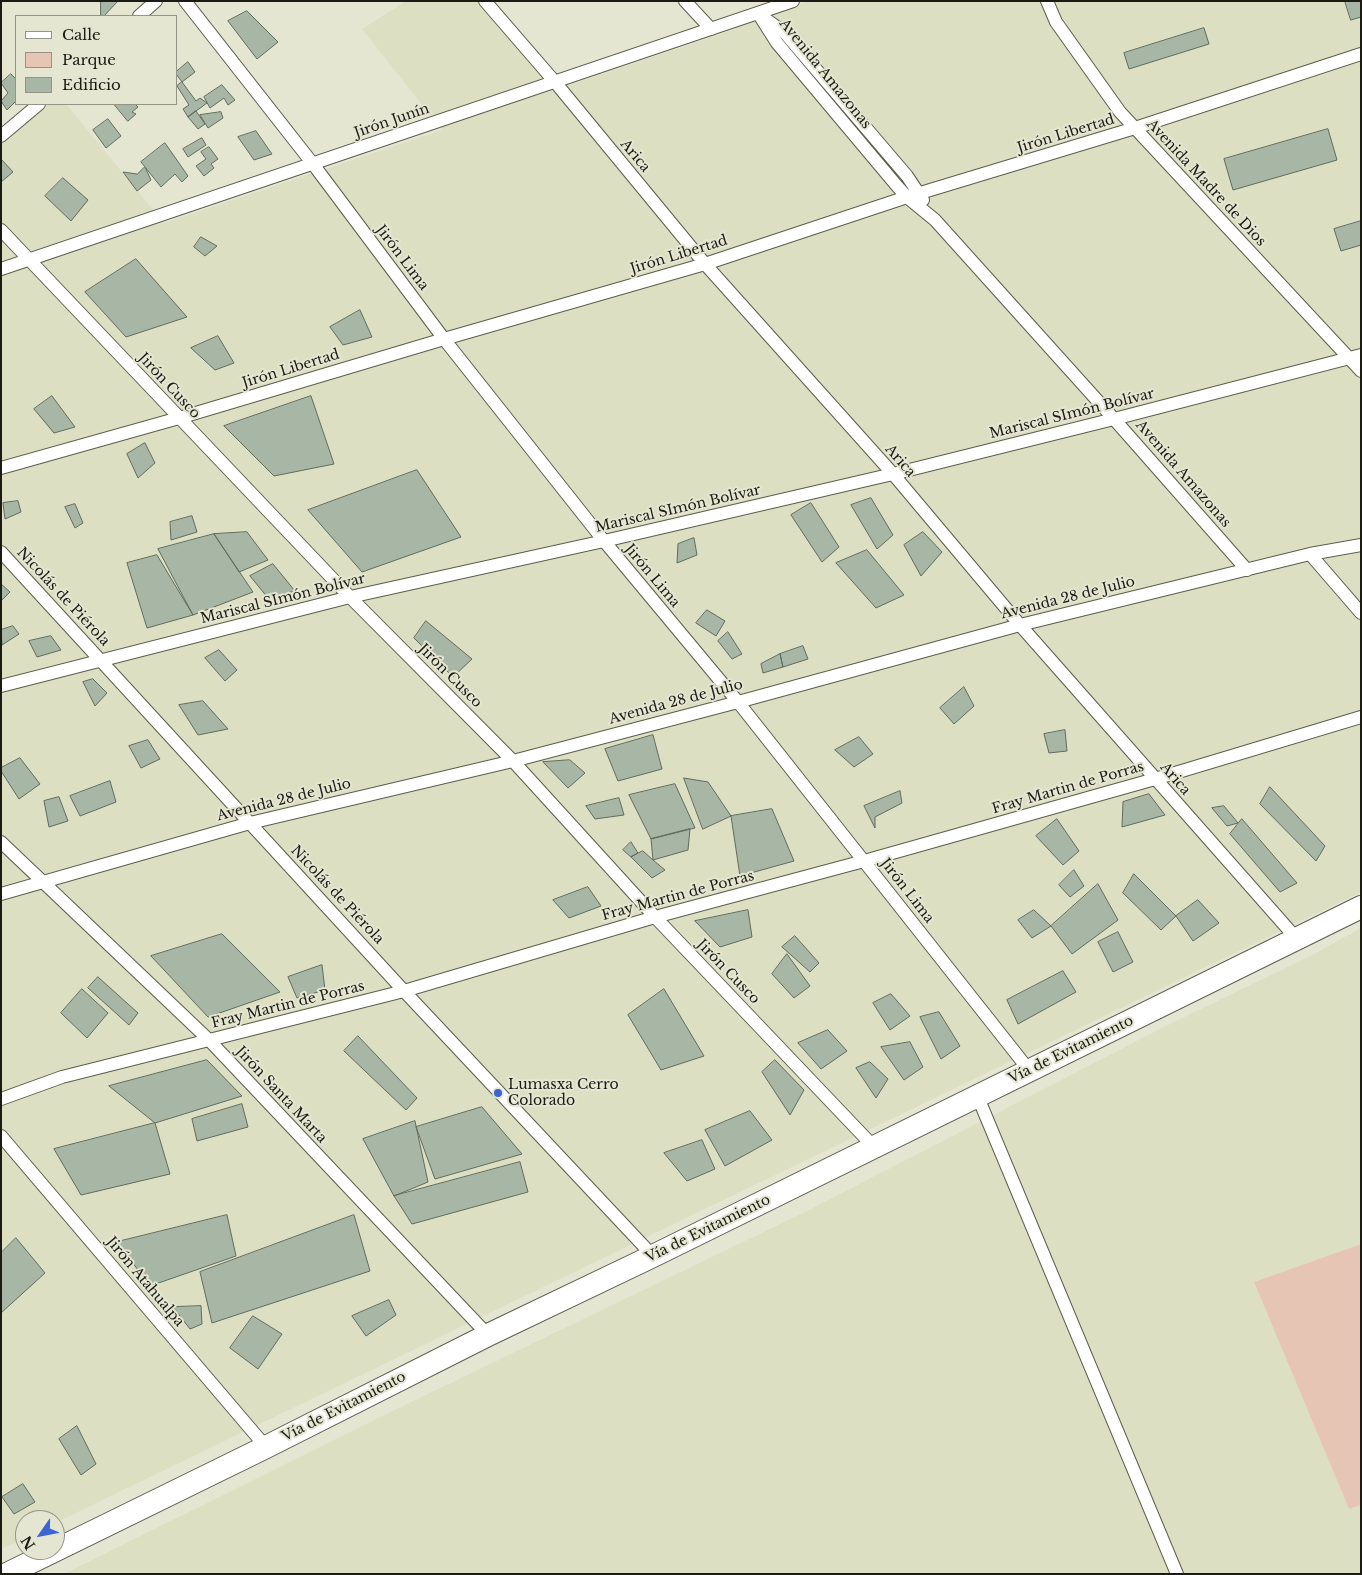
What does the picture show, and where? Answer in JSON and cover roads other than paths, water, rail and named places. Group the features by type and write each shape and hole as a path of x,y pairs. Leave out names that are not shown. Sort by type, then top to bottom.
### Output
{"highway":[{"name":"Vía de Evitamiento","path":"7,1574 266,1447 488,1335 653,1256 1361,907"}],"street":[{"path":"140,15 156,1"},
{"name":"Jirón Lima","path":"185,1 313,164 444,339 604,541 738,702 1029,1070"},
{"name":"Arica","path":"485,1 555,82 705,264 892,474 1020,625 1296,938"},
{"path":"685,1 711,29"},
{"name":"Jirón Junín","path":"1,269 793,1"},
{"name":"Avenida Madre de Dios","path":"1047,1 1056,22 1120,112 1355,356 1361,371"},
{"name":"Avenida Amazonas","path":"758,13 777,43 1247,570"},
{"name":"Jirón Libertad","path":"1,468 179,418 705,264 914,196 1135,128 1361,54"},
{"path":"1,136 37,105"},
{"name":"Jirón Cusco","path":"1,230 350,597 513,761 655,917 874,1147"},
{"name":"Mariscal SImón Bolívar","path":"1,686 102,662 350,597 604,541 892,474 1114,419 1355,356"},
{"name":"Avenida 28 de Julio","path":"1,894 250,822 513,761 1020,625 1310,554 1361,545"},
{"name":"Nicolás de Piérola","path":"1,552 404,990 653,1256"},
{"path":"1310,554 1361,612"},
{"name":"Fray Martin de Porras","path":"1,1099 62,1077 404,990 655,917 864,861 1155,779 1361,717"},
{"name":"Jirón Santa Marta","path":"1,842 209,1040 488,1335"},
{"path":"977,1095 1177,1574"},
{"name":"Jirón Atahualpa","path":"1,1136 266,1447"}],"place":[{"name":"Lumasxa Cerro Colorado","path":"498,1093"}]}
